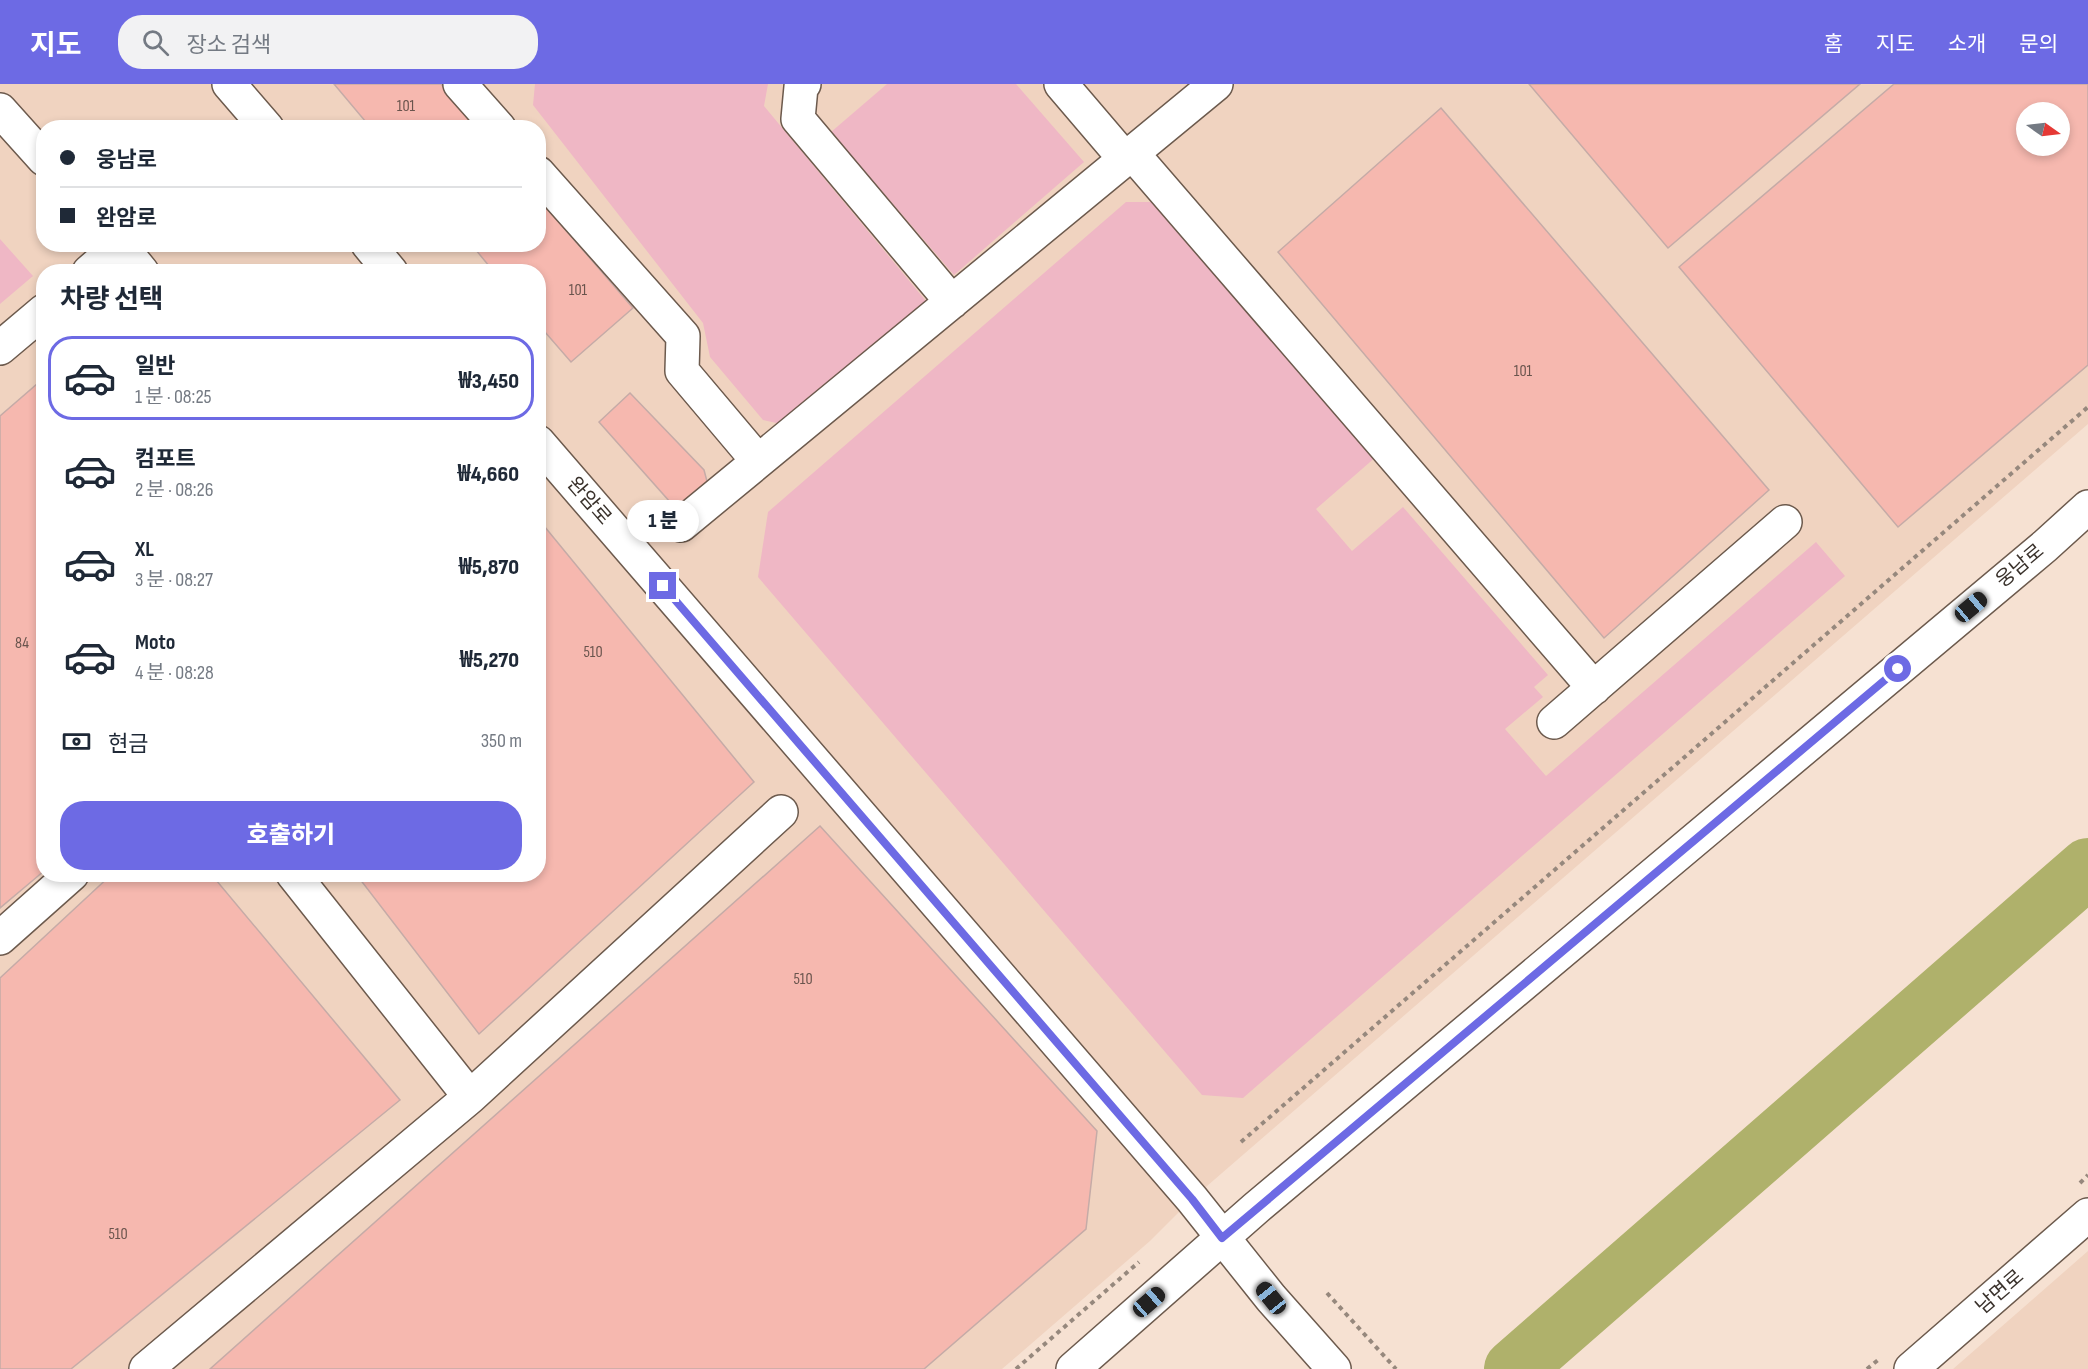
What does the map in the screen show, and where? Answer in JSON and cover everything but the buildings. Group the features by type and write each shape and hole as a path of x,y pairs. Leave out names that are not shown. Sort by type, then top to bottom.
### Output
{"street":[{"path":"229,84 260,120"},
{"path":"460,84 492,120"},
{"path":"804,84 801,87 798,119 952,302"},
{"path":"1061,84 1129,156 1594,687"},
{"path":"681,525 1216,84"},
{"path":"0,110 36,150"},
{"path":"546,182 683,336 682,371 758,461"},
{"path":"98,264 112,252"},
{"path":"126,252 135,264"},
{"path":"375,252 384,264"},
{"path":"0,348 36,318"},
{"name":"완암로","path":"546,451 1192,1199 1271,1298 1334,1369"},
{"name":"웅남로","path":"1073,1369 1222,1238 2036,554 2088,507"},
{"path":"1554,722 1785,522"},
{"path":"146,1369 470,1097 781,812"},
{"path":"0,938 63,882"},
{"path":"299,882 470,1097"},
{"name":"남면로","path":"1911,1369 2088,1215"}],"path":[{"path":"1241,1142 2088,408"},
{"path":"1016,1369 1139,1262"},
{"path":"1327,1293 1396,1369"}],"shaded area":[{"path":"0,84 2088,84 2088,424 1192,1199 1150,1241 1002,1369 0,1369"},
{"path":"535,84 768,84 764,106 926,301 781,424 763,420 710,357 703,323 533,105"},
{"path":"887,84 1016,84 1084,162 954,275 831,132"},
{"path":"1126,202 1159,202 1377,456 1316,509 1352,551 1403,507 1548,675 1534,687 1543,697 1505,729 1546,776 1816,542 1845,576 1243,1098 1202,1095 758,577 768,512"},
{"path":"0,239 33,276 0,304"},
{"path":"2088,1251 2088,1369 1953,1369"}],"waterway":[{"path":"1514,1369 2088,868"}],"route":[{"path":"663,586 1192,1199 1222,1238 1898,669"}]}
